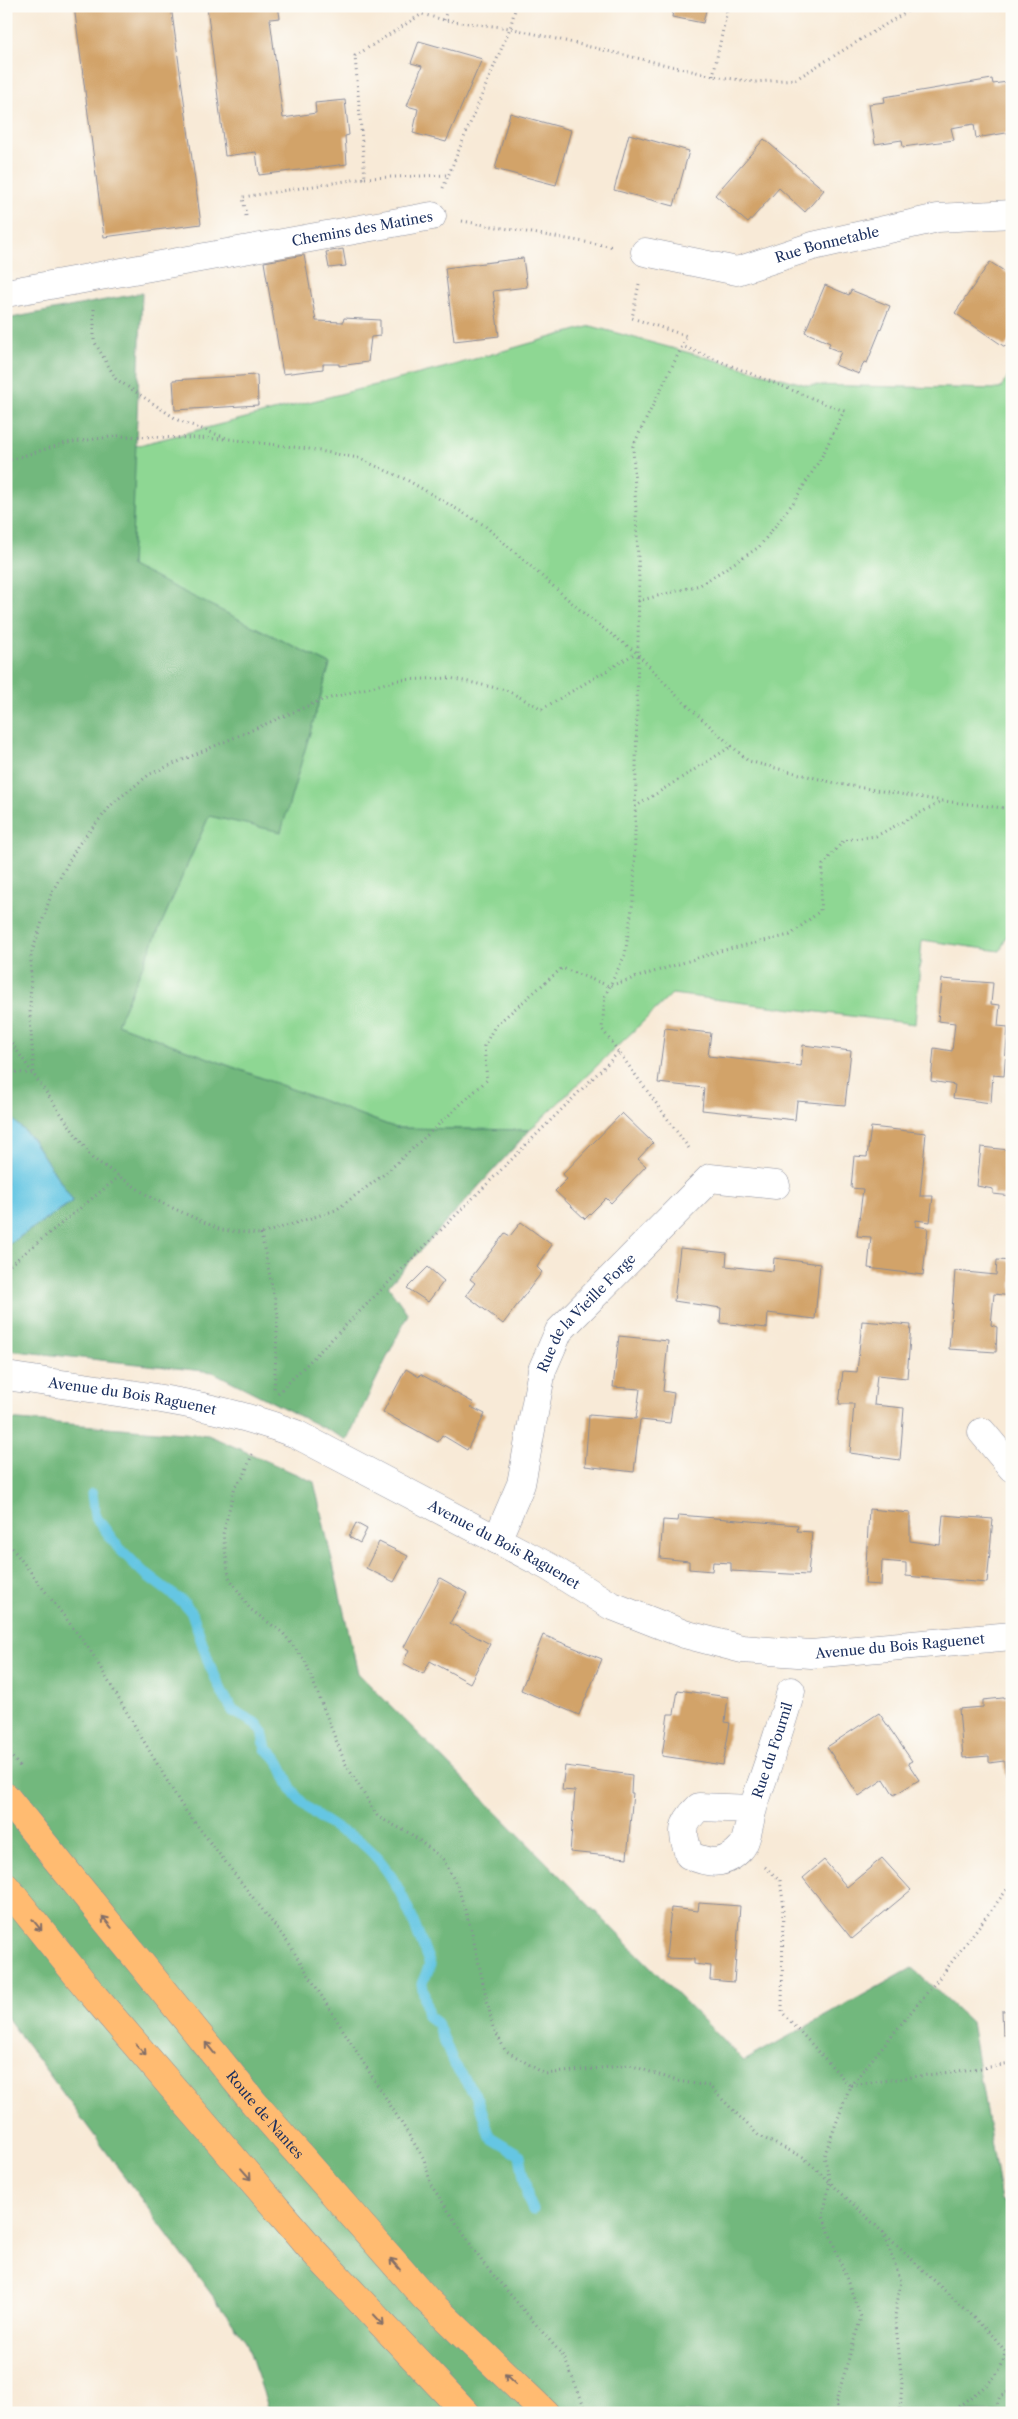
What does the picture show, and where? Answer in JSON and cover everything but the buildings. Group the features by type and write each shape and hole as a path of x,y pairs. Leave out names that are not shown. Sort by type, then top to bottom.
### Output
{"main road":[{"name":"Route de Nantes","path":"6,1797 254,2103 419,2292 546,2413"},
{"path":"6,1887 94,1996 314,2252 466,2413"}],"street":[{"name":"Rue Bonnetable","path":"644,252 736,271 813,246 938,218 1012,214"},
{"name":"Chemins des Matines","path":"6,293 432,216"},
{"path":"710,1178 776,1185"},
{"name":"Rue de la Vieille Forge","path":"496,1540 521,1484 542,1370 559,1331 710,1178"},
{"name":"Avenue du Bois Raguenet","path":"6,1376 144,1397 263,1421 296,1434 549,1567 610,1605 684,1634 742,1649 811,1654 1012,1636"},
{"path":"982,1432 1012,1468"},
{"name":"Rue du Fournil","path":"753,1809 699,1808 686,1819 683,1835 689,1855 705,1863 724,1861 742,1847 753,1809 772,1758 791,1691"}],"path":[{"path":"444,20 448,6"},
{"name":"Chemins des Matines","path":"432,216 510,28 516,6"},
{"path":"713,76 728,6"},
{"path":"365,178 355,56 422,14 444,20 510,28 713,76 755,82 796,80 916,6"},
{"path":"250,248 243,197 365,178 448,175"},
{"path":"432,216 644,252 632,318 687,336 633,446 638,601 634,894 625,955 605,996 602,1029 710,1178"},
{"path":"92,276 94,342 116,379 178,420 230,439"},
{"path":"638,601 700,585 759,548 793,503 817,466 844,411 682,346"},
{"path":"6,461 66,443 118,436 230,439 309,449 358,458 407,480 484,526 588,617 637,653 676,695 748,761 839,784 943,801 1012,809"},
{"path":"34,1074 30,1018 31,955 52,892 78,845 114,802 150,774 319,700 397,680 450,678 506,690 542,710 637,653"},
{"path":"635,807 732,746"},
{"path":"6,1035 92,1158 153,1199 221,1230 262,1234 336,1210 387,1172 487,1080 484,1046 495,1026 562,968 609,986 720,951 790,934 820,911 823,865 844,840 876,836 943,801"},
{"path":"262,1234 278,1314 274,1397 619,1052"},
{"path":"6,1071 34,1074"},
{"path":"6,1268 120,1176"},
{"path":"255,1447 244,1476 235,1486 223,1534 230,1577 250,1609 283,1633 305,1661 344,1763 378,1817 411,1834 443,1859 458,1887 472,1933 493,2027 505,2050 545,2074 630,2065 677,2081 708,2086 759,2136 803,2157 994,2337 1005,2351 1004,2365 997,2377 951,2413"},
{"path":"6,1540 90,1650 182,1806 289,1944 424,2159 431,2185 483,2263 564,2357 586,2413"},
{"path":"6,1750 25,1773"},
{"path":"742,1847 780,1880 783,1901 782,2012 850,2086"},
{"path":"841,2413 835,2405 861,2317 823,2216 830,2182 824,2156 850,2086 944,1972 1012,1883"},
{"path":"850,2086 1012,2064"},
{"path":"882,2232 901,2281 895,2316 902,2382 900,2413"},
{"path":"994,2413 1000,2396 1012,2390"},
{"path":"575,2403 586,2413"}],"green space":[{"path":"142,293 131,566 330,664 281,832 209,816 117,1024 396,1128 530,1130 388,1286 408,1314 347,1440 213,1372 6,1350 6,1246 73,1201 32,1139 6,1112 6,319"},
{"path":"591,326 807,385 1000,389 1012,370 1012,925 1000,951 922,940 915,1024 672,994 530,1130 396,1128 117,1024 209,816 281,831 330,664 131,567 135,446 443,368"},
{"path":"6,1419 208,1435 314,1482 358,1673 744,2061 912,1968 971,2022 1001,2200 1012,2208 1012,2413 270,2413 246,2341 6,2016"}],"water":[{"path":"6,1112 32,1139 73,1201 6,1246"}],"waterway":[{"path":"92,1494 95,1516 118,1547 143,1572 184,1603 192,1613 210,1666 223,1694 233,1711 257,1724 262,1731 266,1749 277,1759 297,1797 324,1820 362,1843 386,1868 411,1916 430,1965 422,1984 428,2016 437,2023 453,2062 478,2099 490,2137 520,2155 528,2199 533,2210"}]}
